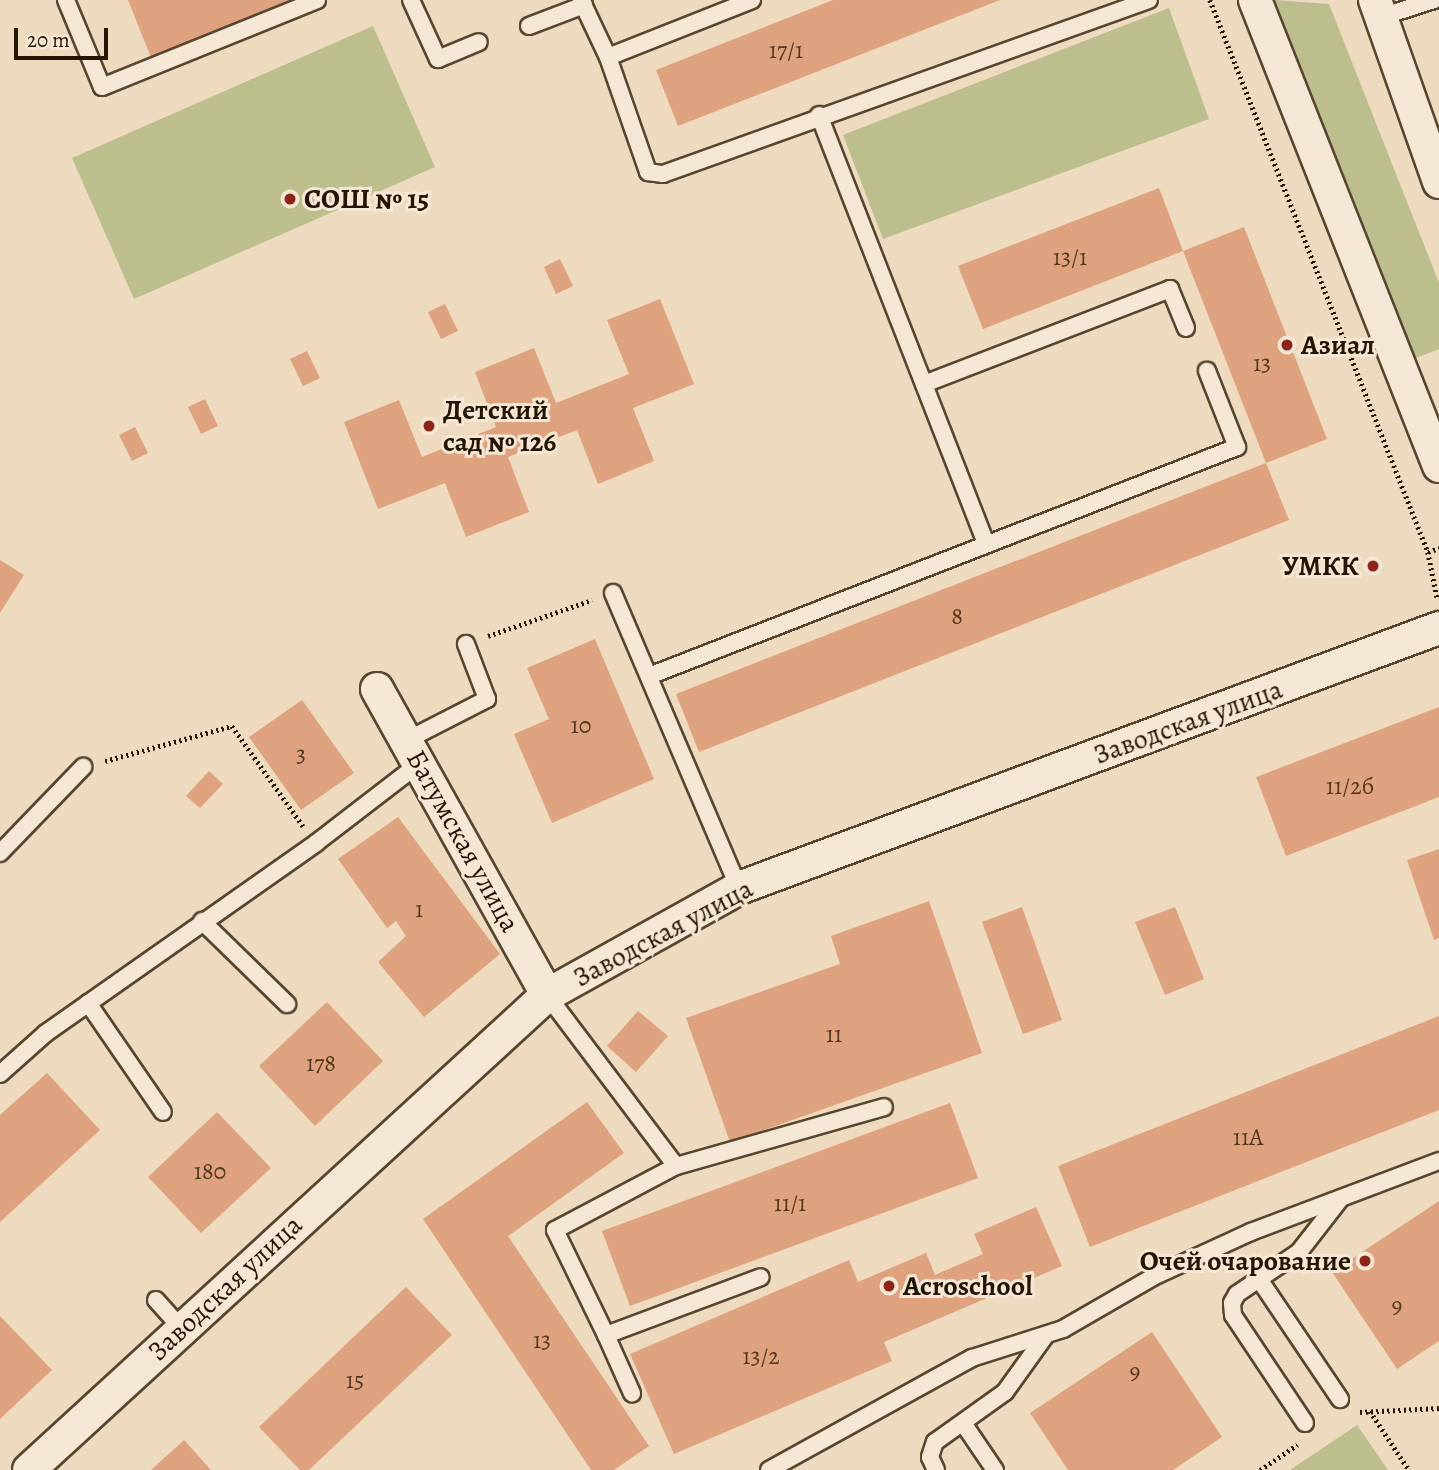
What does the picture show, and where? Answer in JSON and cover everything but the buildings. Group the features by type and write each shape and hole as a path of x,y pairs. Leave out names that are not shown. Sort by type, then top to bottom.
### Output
{"street":[{"path":"1255,0 1439,466"},
{"path":"1378,9 1439,183"},
{"path":"1426,431 1439,399"},
{"name":"Заводская улица","path":"29,1470 547,995 740,888 1439,628"},
{"name":"Батумская улица","path":"377,689 547,995"}],"lane":[{"path":"66,0 102,87 317,0"},
{"path":"411,0 438,59 479,42"},
{"path":"608,57 752,0"},
{"path":"530,26 582,3 608,57 648,173 681,169 818,115 1149,0"},
{"path":"1378,9 1437,0"},
{"path":"818,115 986,544"},
{"path":"924,384 1170,289 1186,328"},
{"path":"649,676 1237,447 1207,371"},
{"path":"612,593 740,888"},
{"path":"0,1074 88,1003 316,843 413,752 487,699 466,644"},
{"path":"0,853 83,767"},
{"path":"202,921 287,1004"},
{"path":"547,995 676,1166"},
{"path":"88,1003 163,1112"},
{"path":"632,1393 555,1230 676,1166 884,1107"},
{"path":"769,1470 972,1358 1046,1335 1163,1273 1341,1198 1439,1161"},
{"path":"1305,1423 1233,1315 1237,1294 1299,1252 1341,1198"},
{"path":"606,1335 761,1277"},
{"path":"1259,1279 1340,1399"},
{"path":"156,1300 181,1328"},
{"path":"936,1470 931,1447 1005,1392 1046,1335"},
{"path":"963,1423 995,1470"}],"path":[{"path":"1210,0 1428,552 1439,607"},
{"path":"1428,552 1439,548"},
{"path":"466,644 612,593"},
{"path":"83,767 232,726 316,843"},
{"path":"1350,1413 1439,1408"},
{"path":"1370,1411 1409,1470"},
{"path":"1260,1470 1303,1441"}],"green space":[{"path":"1275,0 1329,4 1439,283 1439,349 1416,358"},
{"path":"1169,8 1209,119 883,239 843,135"},
{"path":"373,26 435,167 134,299 72,158"},
{"path":"1357,1425 1388,1470 1290,1470"}],"place":[{"name":"СОШ № 15","path":"290,199"},
{"name":"Азиал","path":"1287,345"},
{"name":"Детский сад № 126","path":"429,426"},
{"name":"УМКК","path":"1373,566"},
{"name":"Очей очарование","path":"1365,1261"},
{"name":"Acroschool","path":"889,1286"}]}
